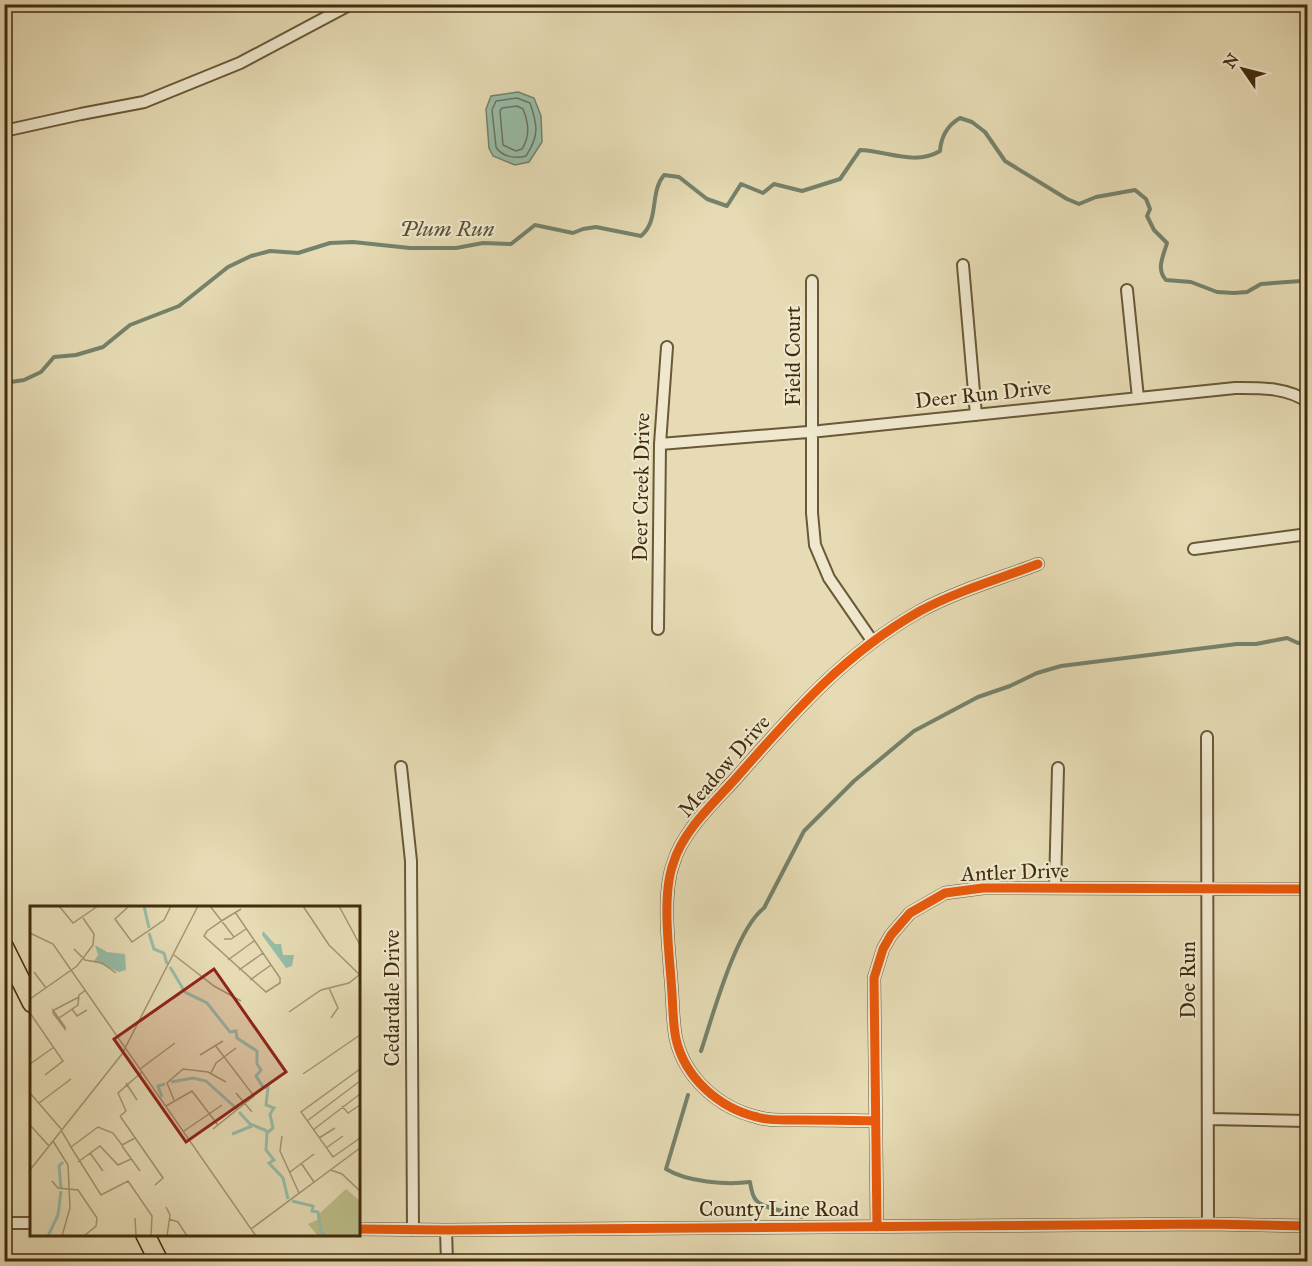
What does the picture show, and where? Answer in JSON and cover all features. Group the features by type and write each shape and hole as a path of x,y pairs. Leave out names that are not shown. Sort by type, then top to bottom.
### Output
{"main road":[{"path":"4,947 30,999"},
{"path":"146,1236 159,1262"}],"street":[{"path":"4,131 144,102 240,63 351,4"},
{"path":"963,265 976,415"},
{"name":"Field Court","path":"812,281 812,513 815,546 829,578 873,642"},
{"path":"1127,290 1138,398"},
{"name":"Deer Creek Drive","path":"658,629 660,444 667,347"},
{"name":"Deer Run Drive","path":"660,444 813,431 1235,388 1280,390 1308,402"},
{"path":"1194,549 1308,534"},
{"name":"Meadow Drive","path":"874,1121 758,1118 715,1097 692,1074 682,1056 674,1022 667,887 673,861 701,818 803,701 842,666 921,610 1038,564"},
{"name":"Doe Run","path":"1207,736 1208,1224"},
{"name":"Cedardale Drive","path":"401,767 411,861 413,1230"},
{"path":"1055,887 1058,768"},
{"name":"Antler Drive","path":"877,1227 874,978 883,949 891,935 910,913 945,893 983,888 1308,890"},
{"path":"1208,1119 1308,1121"},
{"path":"4,1223 30,1223"},
{"name":"County Line Road","path":"360,1228 446,1230 1208,1224 1308,1226"},
{"path":"446,1230 447,1262"}],"water":[{"path":"518,92 534,98 541,116 542,142 529,162 515,165 493,156 489,148 486,109 491,96"}],"waterway":[{"name":"Plum Run","path":"4,383 24,380 41,372 54,357 76,355 103,347 130,325 179,306 228,267 251,256 270,251 298,253 330,243 353,242 410,248 456,248 483,243 511,244 535,225 573,233 596,227 641,236 647,230 653,214 659,182 664,175 679,177 707,199 727,206 741,184 763,193 774,184 802,191 840,179 860,150 911,158 930,155 940,151 946,132 960,118 972,122 985,132 1005,161 1079,204 1096,197 1135,190 1146,199 1150,209 1147,216 1154,230 1167,243 1161,267 1166,280 1191,282 1217,292 1234,293 1247,292 1261,284 1301,281 1308,275"},
{"path":"701,1051 735,953 744,934 764,908 804,831 854,781 914,731 978,697 1010,686 1037,673 1061,666 1237,644 1256,644 1287,638 1298,643 1308,641"},
{"path":"688,1095 666,1169 685,1177 707,1182 750,1182 752,1192 759,1203 801,1217"}],"cycle path":[{"path":"874,1121 762,1118 743,1113 717,1099 696,1078 681,1053 674,1028 667,910 669,878 673,864 684,840 700,818 800,707 867,646 934,604 1038,564"},
{"path":"877,1227 874,978 883,949 891,935 910,913 945,893 983,888 1308,889"},
{"path":"360,1229 1208,1224 1308,1226"}]}
